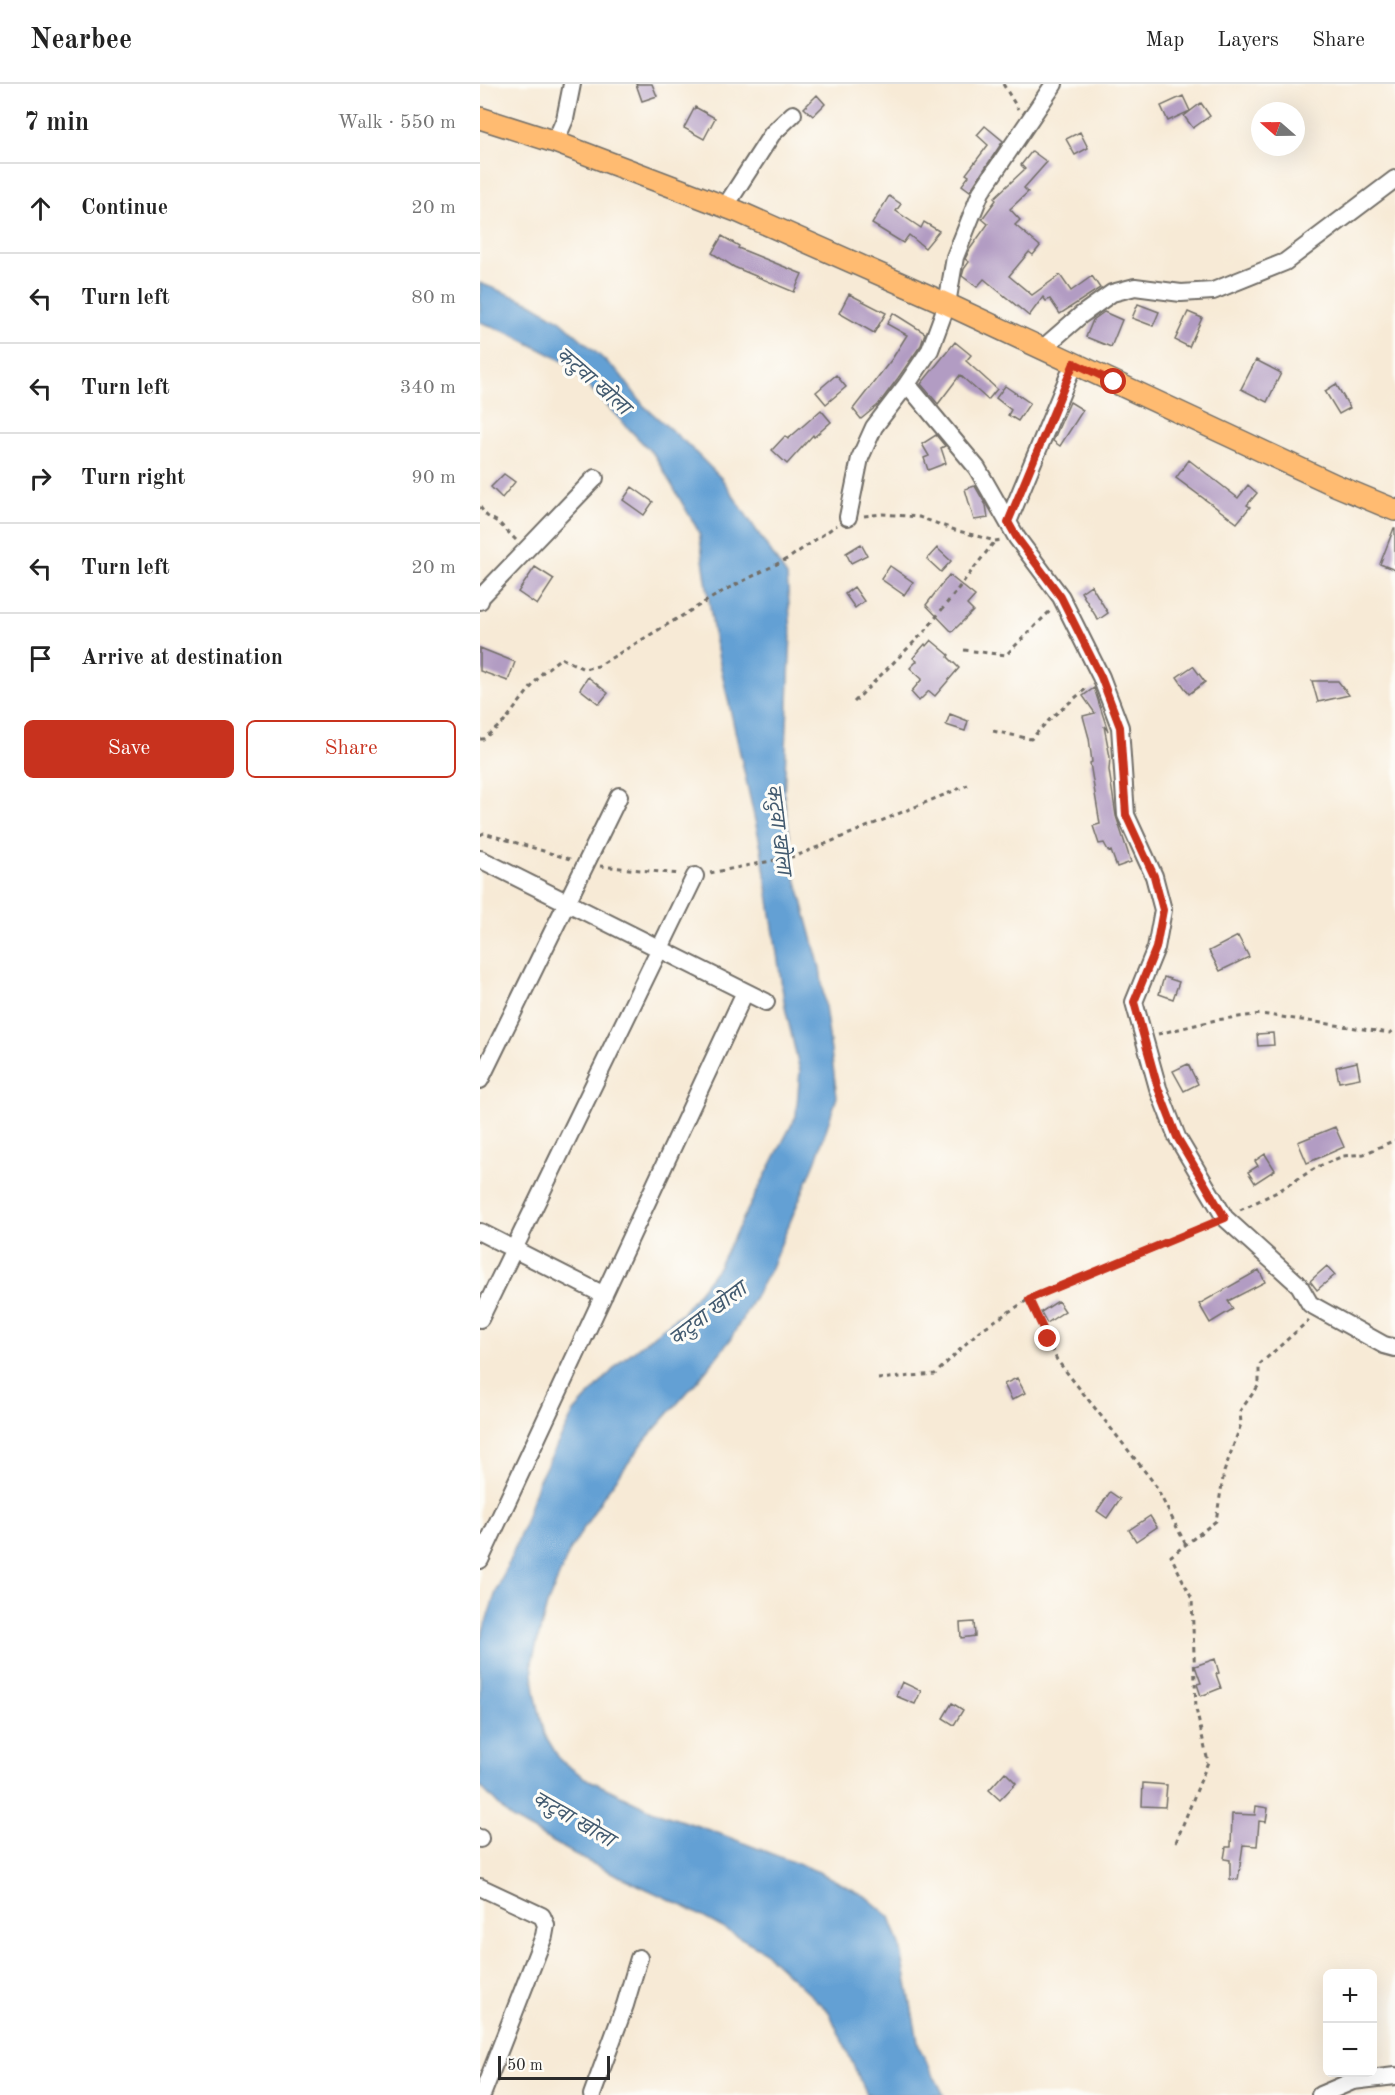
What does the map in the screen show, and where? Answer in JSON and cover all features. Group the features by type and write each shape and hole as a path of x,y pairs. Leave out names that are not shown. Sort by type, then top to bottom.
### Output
{"main road":[{"path":"480,118 555,142 725,207 947,304 1335,485 1395,510"}],"street":[{"path":"555,142 565,119 572,84"},
{"path":"848,517 860,458 874,427 930,350 947,304 955,257 981,192 1054,84"},
{"path":"725,207 772,134 793,114"},
{"path":"1043,348 1081,315 1112,293 1136,287 1181,293 1213,291 1285,262 1395,179"},
{"path":"1008,522 1074,363"},
{"path":"907,384 977,468 1017,538 1061,597 1101,677 1120,727 1126,815 1154,876 1163,910 1156,948 1134,1002 1158,1088 1177,1137 1225,1218 1299,1285 1310,1304 1384,1345 1395,1348"},
{"path":"480,601 481,597 595,478"},
{"path":"480,1080 619,796"},
{"path":"480,859 766,1002"},
{"path":"480,1319 695,876"},
{"path":"480,1560 745,992"},
{"path":"480,1232 604,1295"},
{"path":"480,1887 542,1916 546,1925 544,1936 482,2095"},
{"path":"592,2095 625,2005 639,1958"},
{"path":"1320,2095 1353,2081 1395,2076"}],"path":[{"path":"1002,84 1026,124"},
{"path":"480,507 487,516 498,522 509,535 528,549"},
{"path":"480,739 504,722 543,672 561,658 584,669 598,666 725,590 789,558 848,517 882,514 919,517 995,541 1017,538"},
{"path":"854,702 926,630 995,541"},
{"path":"964,650 1006,655 1042,620 1061,597"},
{"path":"993,731 1031,739 1051,718 1101,677"},
{"path":"480,835 484,833 586,864 695,876 765,864 796,856 968,785"},
{"path":"1144,1037 1216,1020 1261,1014 1390,1033 1395,1029"},
{"path":"878,1379 935,1374 979,1331 1029,1299 1225,1218 1277,1192 1317,1167 1343,1156 1364,1154 1395,1140"},
{"path":"1029,1299 1057,1360 1154,1483 1186,1545"},
{"path":"1176,1842 1208,1762 1196,1709 1192,1599 1171,1556 1216,1521 1224,1472 1241,1424 1240,1411 1259,1385 1258,1365 1321,1310 1310,1304"}],"water":[{"name":"कटुवा खोला","path":"480,283 531,303 561,321 620,374 643,405 722,479 787,576 791,632 784,797 796,878 820,968 837,1097 816,1160 770,1270 730,1340 646,1439 603,1497 569,1552 547,1605 532,1662 535,1693 545,1735 560,1760 585,1778 658,1813 710,1830 819,1872 865,1896 890,1917 900,1945 919,2047 944,2095 867,2095 829,2012 761,1949 683,1906 587,1861 512,1819 480,1786 480,1640 495,1595 523,1528 537,1484 574,1412 621,1361 684,1311 718,1267 796,1116 800,1071 785,1007 761,847 715,641 699,532 655,456 565,362 511,334 480,322"}],"building":[{"path":"636,84 652,84 657,96 642,101"},
{"path":"817,95 825,104 813,116 804,108"},
{"path":"1183,96 1190,111 1168,121 1161,106"},
{"path":"1201,103 1210,116 1193,128 1184,116"},
{"path":"695,107 715,118 704,139 684,128"},
{"path":"985,126 1003,141 970,191 962,185 969,176 966,174 988,145 977,135"},
{"path":"1080,132 1088,148 1075,155 1066,139"},
{"path":"1032,151 1047,162 1024,188 1028,192 1010,209 1020,220 1015,225 1040,246 1033,255 1029,252 1009,276 1032,295 1060,275 1071,291 1092,276 1100,288 1060,314 1050,299 1046,301 1043,297 1029,316 984,279 977,287 962,276 969,262 965,259 970,249 988,224 982,219 996,200 994,198 1025,169 1021,165"},
{"path":"889,196 901,204 896,211 921,228 924,222 939,231 925,248 909,235 903,243 872,224"},
{"path":"722,236 739,246 738,248 802,274 794,292 734,267 712,253"},
{"path":"849,294 886,313 874,333 839,313"},
{"path":"1138,304 1159,312 1153,326 1132,318"},
{"path":"1104,312 1122,320 1111,347 1086,337 1093,320"},
{"path":"1188,312 1202,318 1189,347 1175,340"},
{"path":"893,313 925,333 921,345 878,405 861,419 853,409 892,359 907,335 887,324"},
{"path":"955,342 971,355 966,361 997,389 988,400 960,375 938,404 921,384"},
{"path":"1256,360 1281,373 1267,402 1241,389"},
{"path":"836,375 846,387 826,404 816,392"},
{"path":"1336,384 1350,408 1339,414 1325,391"},
{"path":"1005,386 1030,403 1018,421 1008,415 1011,410 996,398"},
{"path":"1070,402 1083,410 1060,446 1053,441"},
{"path":"821,410 831,422 814,437 813,435 787,464 772,450 785,436 788,439"},
{"path":"936,435 945,446 941,448 946,463 928,470 924,458 929,456 922,444"},
{"path":"1189,460 1238,498 1248,485 1257,493 1247,505 1250,507 1237,523 1176,478"},
{"path":"504,474 515,482 502,498 491,487"},
{"path":"975,486 986,505 988,518 974,520 965,489"},
{"path":"632,487 653,502 644,515 623,500"},
{"path":"1395,528 1395,570 1380,564"},
{"path":"861,544 867,555 851,563 846,553"},
{"path":"937,548 951,561 941,572 927,559"},
{"path":"890,566 913,582 904,595 881,579"},
{"path":"535,567 554,579 537,605 518,592"},
{"path":"949,575 975,596 967,605 973,611 952,632 926,605"},
{"path":"1091,585 1108,613 1098,620 1081,592"},
{"path":"854,587 864,601 855,608 845,594"},
{"path":"931,640 949,655 948,657 959,668 935,696 929,691 919,701 911,692 922,679 910,668 917,661 913,658"},
{"path":"480,648 515,662 508,681 480,671"},
{"path":"1193,666 1205,682 1189,694 1177,677"},
{"path":"588,677 608,693 599,704 580,689"},
{"path":"1312,681 1338,681 1349,695 1318,702"},
{"path":"1094,688 1108,731 1104,726 1110,757 1109,770 1116,816 1131,862 1117,867 1111,851 1109,852 1104,843 1099,844 1093,826 1100,824 1090,763 1092,762 1089,738 1083,716 1095,713 1083,696"},
{"path":"950,714 968,721 965,731 946,725"},
{"path":"1238,936 1249,957 1220,971 1209,951"},
{"path":"1164,977 1179,982 1173,999 1159,994"},
{"path":"1273,1033 1274,1045 1258,1046 1257,1034"},
{"path":"1357,1062 1360,1078 1339,1082 1336,1067"},
{"path":"1188,1064 1198,1084 1184,1091 1173,1071"},
{"path":"1335,1127 1344,1147 1307,1163 1298,1142"},
{"path":"1265,1154 1275,1170 1255,1183 1248,1172 1258,1166 1255,1161"},
{"path":"1327,1266 1335,1275 1317,1290 1310,1281"},
{"path":"1259,1270 1265,1282 1228,1301 1233,1309 1210,1323 1199,1304"},
{"path":"1058,1301 1065,1311 1047,1323 1041,1312"},
{"path":"1017,1378 1025,1393 1012,1400 1004,1384"},
{"path":"1110,1492 1120,1499 1107,1518 1097,1511"},
{"path":"1150,1516 1157,1527 1136,1541 1129,1530"},
{"path":"974,1622 975,1636 961,1638 960,1623"},
{"path":"1215,1659 1219,1673 1216,1674 1221,1688 1201,1696 1197,1684 1201,1683 1195,1666"},
{"path":"902,1682 921,1691 915,1704 896,1696"},
{"path":"952,1703 963,1710 954,1725 943,1718"},
{"path":"1005,1772 1016,1783 1000,1800 989,1790"},
{"path":"1143,1783 1167,1785 1165,1807 1142,1806"},
{"path":"1256,1806 1268,1808 1266,1822 1259,1821 1257,1846 1243,1845 1238,1880 1230,1879 1230,1860 1224,1859 1226,1847 1231,1847 1232,1814 1255,1815"}],"route":[{"path":"1048,1339 1029,1299 1225,1218 1177,1137 1158,1088 1134,1002 1156,948 1163,910 1154,876 1126,815 1120,727 1101,677 1061,597 1017,538 1008,522 1074,363 1114,382"}]}
